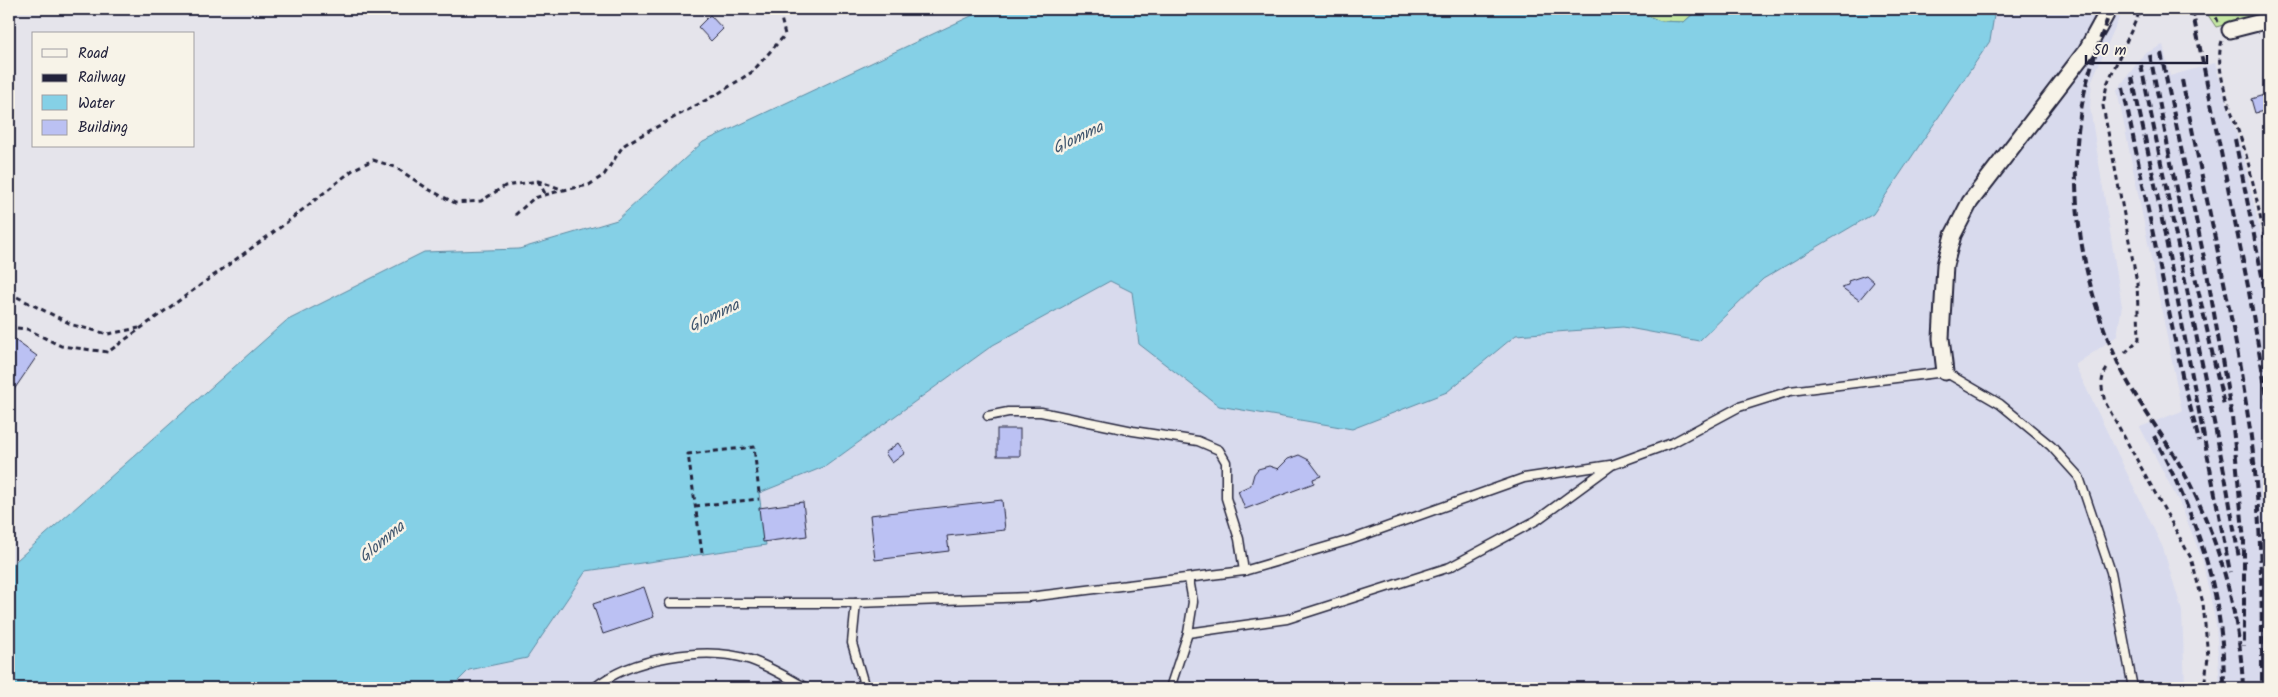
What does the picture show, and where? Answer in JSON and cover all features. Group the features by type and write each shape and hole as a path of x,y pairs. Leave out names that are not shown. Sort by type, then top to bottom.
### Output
{"street":[{"path":"1946,372 1941,338 1942,311 1945,265 1953,235 1970,202 2086,51 2109,9"},
{"path":"2230,30 2269,20"}],"lane":[{"path":"670,603 856,603 1029,597 1244,571 1350,540 1524,478 1612,465 1672,443 1739,408 1790,391 1946,372 2000,404 2051,446 2079,477 2112,572 2133,688"},
{"path":"988,416 1008,412 1041,412 1133,431 1198,441 1219,450 1226,462 1226,498 1239,539 1244,571"},
{"path":"1188,633 1287,619 1450,567 1537,520 1612,465"},
{"path":"1170,688 1188,633 1193,602 1189,579"},
{"path":"856,603 852,643 865,688"},
{"path":"594,688 630,666 666,658 714,654 750,660 788,677 806,688"}],"path":[{"path":"515,216 534,198 589,185 604,175 623,146 719,93 752,72 785,35 779,9"},
{"path":"2125,353 2139,339 2137,282 2104,106 2107,84 2141,9"},
{"path":"2230,30 2222,39 2218,51 2221,73 2245,152 2269,259"},
{"path":"9,324 16,328 26,329 61,346 108,352 282,226 354,169 373,160 395,167 428,190 455,203 480,201 505,186 538,181 564,190"},
{"path":"538,181 546,195"},
{"path":"9,293 73,325 108,334 141,328"},
{"path":"2108,369 2102,376 2105,402 2191,558 2203,603 2208,657 2204,688"},
{"path":"702,553 688,454 754,447 759,493"},
{"path":"695,506 759,498"}],"shaded area":[{"path":"1995,9 2123,9 2092,80 2090,108 2122,306 2117,336 2075,365 2163,548 2182,611 2185,688 451,688 469,670 527,658 585,571 765,545 759,493 826,466 993,345 1110,281 1132,292 1139,344 1447,392 1516,335 1623,327 1699,341 1763,279 1873,214 1990,41"},
{"path":"2163,45 2170,76 2215,63 2244,158 2269,273 2269,688 2220,688 2216,624 2202,559 2182,508 2140,427 2182,411 2117,90 2144,54"}],"green space":[{"path":"1572,9 1694,9 1694,13 1684,22 1660,21 1639,12 1619,10 1590,12"},
{"path":"2204,9 2269,9 2269,13 2216,27"}],"water":[{"name":"Glomma","path":"986,9 1572,9 1590,12 1619,10 1639,12 1660,21 1684,22 1694,13 1694,9 1995,9 1990,41 1873,214 1763,279 1699,341 1623,327 1516,335 1447,392 1352,429 1219,406 1139,344 1132,292 1110,281 993,345 826,466 759,493 766,545 586,571 527,658 469,670 451,688 9,688 9,567 286,321 424,252 519,249 617,220 703,142"}],"building":[{"path":"710,15 723,29 711,41 698,27"},
{"path":"2267,94 2269,110 2255,113 2251,99"},
{"path":"1866,275 1874,282 1859,300 1841,287 1849,285 1848,281"},
{"path":"9,336 37,356 9,397"},
{"path":"997,429 1020,429 1020,456 997,456"},
{"path":"898,443 905,453 892,463 885,453"},
{"path":"1299,455 1309,460 1321,476 1313,479 1314,483 1245,509 1238,491 1251,485 1254,474 1258,469 1269,466 1278,469 1288,459"},
{"path":"1002,500 1005,530 947,536 949,551 875,560 870,515"},
{"path":"803,502 807,536 763,542 759,508"},
{"path":"644,587 654,617 603,634 593,604"}],"railway":[{"path":"2111,9 2088,76 2078,133 2077,203 2087,273 2096,307 2122,371 2189,482 2213,538 2231,597 2241,658 2243,688"},
{"path":"2192,9 2248,286 2269,409"},
{"path":"2161,53 2206,267 2232,417 2244,541 2244,646"},
{"path":"2150,55 2181,214 2224,405"},
{"path":"2141,65 2225,476 2239,558"},
{"path":"2132,77 2157,194 2230,572"},
{"path":"2182,80 2233,327 2252,445 2260,549 2262,688"},
{"path":"2123,88 2182,375 2199,441"},
{"path":"2235,139 2269,311"},
{"path":"2154,436 2184,498 2206,558 2219,619 2223,653 2224,688"}]}
